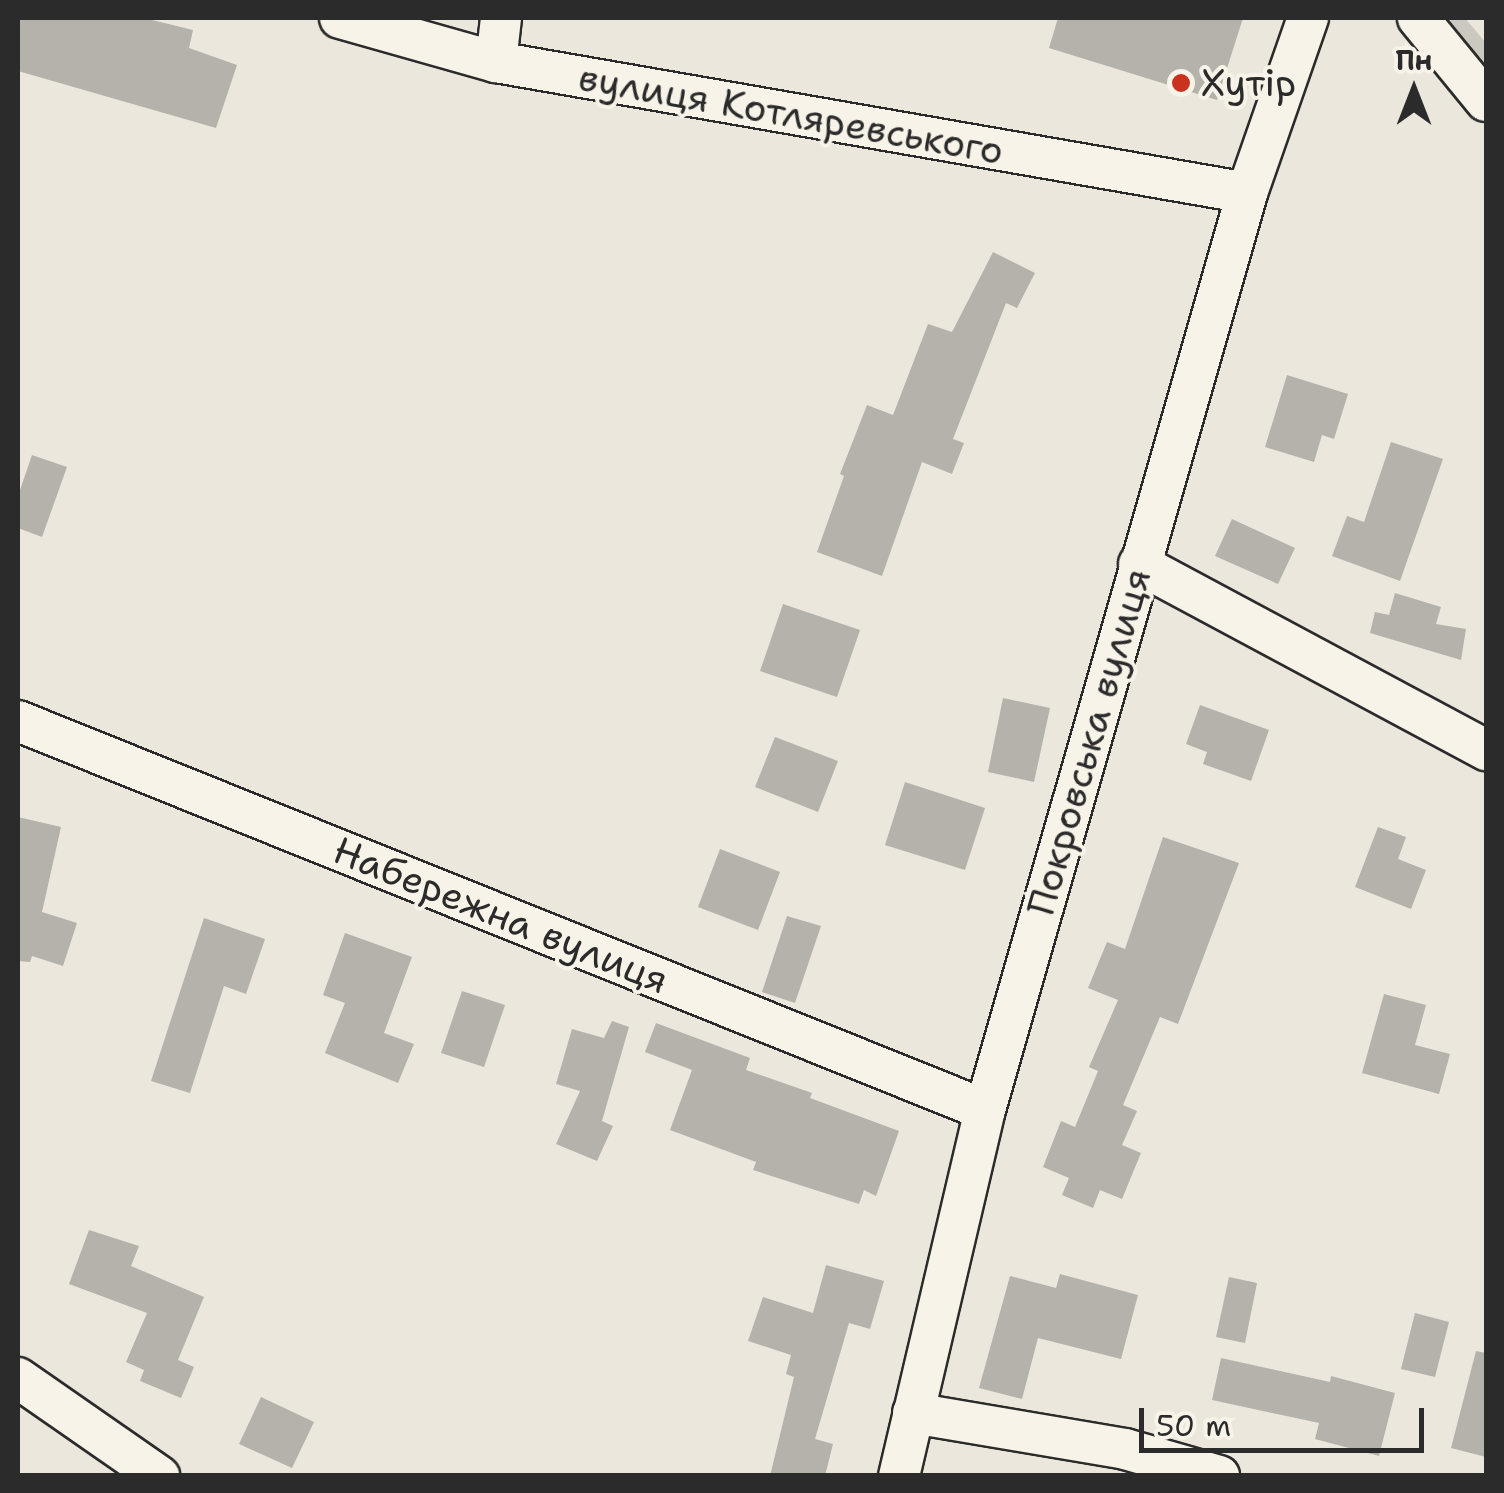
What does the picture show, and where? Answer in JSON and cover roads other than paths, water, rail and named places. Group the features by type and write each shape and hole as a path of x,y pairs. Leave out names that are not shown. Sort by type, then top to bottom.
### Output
{"street":[{"name":"вулиця Котляревського","path":"340,18 496,62 1247,193"},
{"path":"496,62 501,18"},
{"name":"Покровська вулиця","path":"899,1476 985,1110 1247,193 1308,18"},
{"path":"1418,18 1486,100"},
{"path":"1139,564 1486,750"},
{"name":"Набережна вулиця","path":"18,721 985,1110"},
{"path":"18,1378 159,1476"},
{"path":"913,1414 1125,1449 1218,1476"}],"place":[{"name":"Хутір","path":"1181,83"}]}
